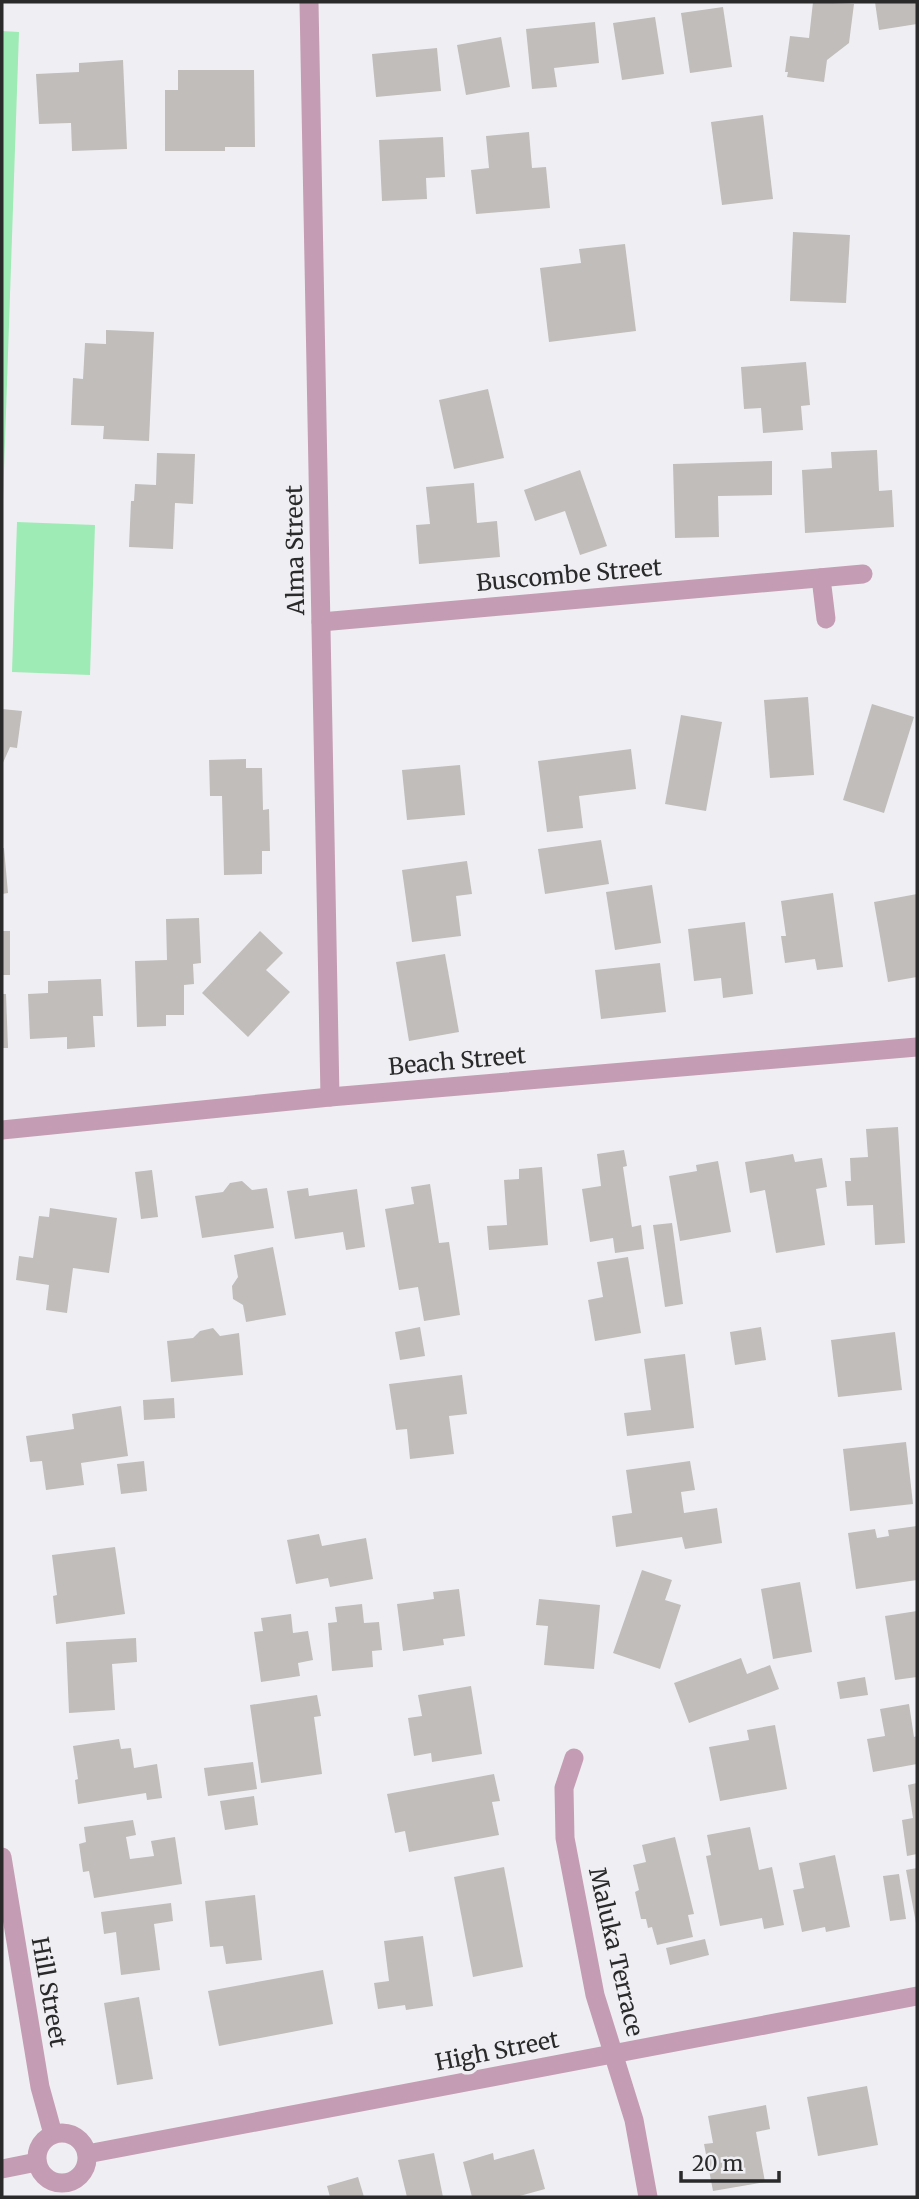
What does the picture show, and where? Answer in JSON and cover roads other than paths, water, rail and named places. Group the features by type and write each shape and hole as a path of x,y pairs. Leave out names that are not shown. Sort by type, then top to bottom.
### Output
{"street":[{"name":"Alma Street","path":"309,2 330,1097"},
{"name":"Buscombe Street","path":"321,621 863,574"},
{"path":"821,578 826,618"},
{"name":"Beach Street","path":"2,1130 330,1097 917,1047"},
{"name":"Maluka Terrace","path":"574,1758 564,1788 565,1838 596,1995 634,2120 648,2197"},
{"name":"Hill Street","path":"2,1857 38,2075 53,2134"},
{"name":"High Street","path":"86,2154 917,1996"},
{"path":"53,2134 71,2134 78,2138 84,2145 86,2154 85,2168 81,2175 62,2190 43,2175 37,2162 40,2145 53,2134"},
{"path":"2,2169 37,2162"}]}
